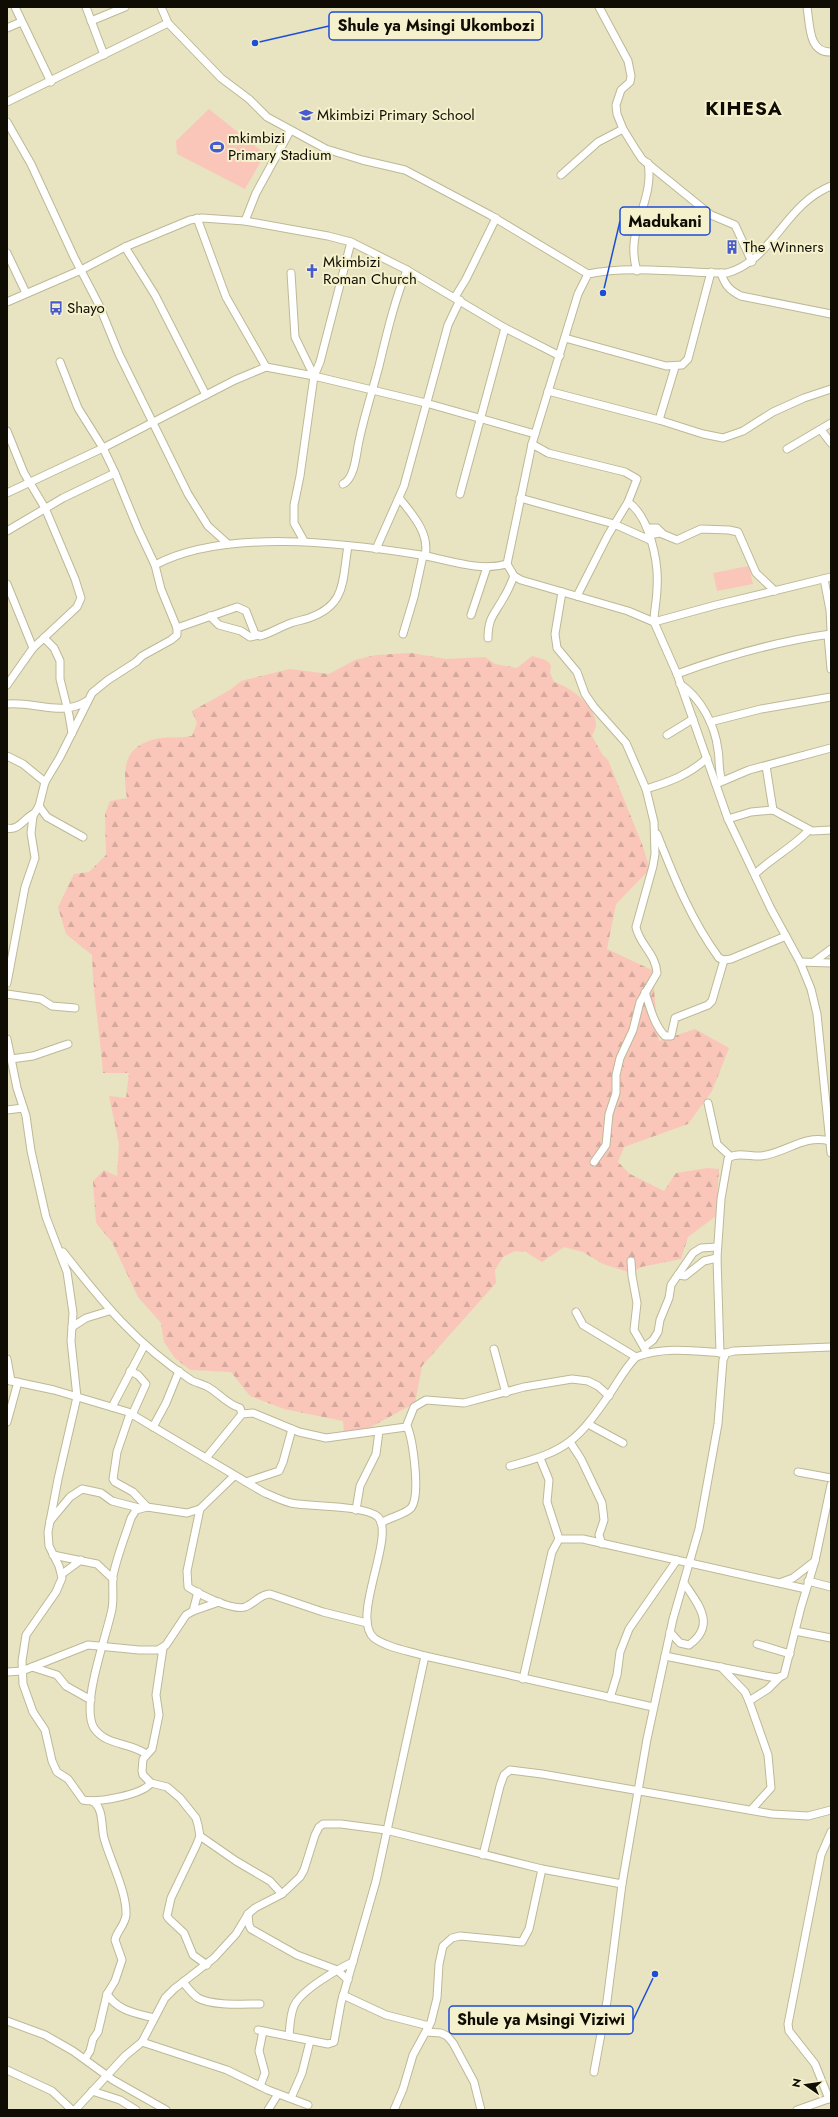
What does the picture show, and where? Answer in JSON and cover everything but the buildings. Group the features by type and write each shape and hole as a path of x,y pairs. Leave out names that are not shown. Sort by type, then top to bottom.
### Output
{"street":[{"path":"16,7 21,22 51,82"},
{"path":"86,7 104,55"},
{"path":"91,21 125,7"},
{"path":"161,7 168,23 221,78 249,99 267,117 290,131 337,153 405,170 496,218 588,274 599,272 637,271 721,273 737,270 752,262 797,208 820,190 831,186"},
{"path":"599,7 630,68 630,82 621,90 616,105 617,114 623,129 636,150 648,163 711,215 735,225 752,262"},
{"path":"807,7 814,43 822,51 831,52"},
{"path":"7,28 21,22"},
{"path":"7,102 51,82 168,23"},
{"path":"7,122 31,164 152,422 188,494 203,519 214,532 228,544"},
{"path":"561,175 598,142 623,129"},
{"path":"245,221 256,193 290,131"},
{"path":"637,271 632,255 639,216 649,186 648,163"},
{"path":"197,218 226,297 266,368"},
{"path":"7,302 81,270 125,247 197,218 245,221 328,236 351,242 407,270 505,328 560,356"},
{"path":"376,549 400,499 448,325 457,299 496,218"},
{"path":"304,541 294,523 294,504 300,476 314,376 320,362 351,242"},
{"path":"125,247 155,295 206,395"},
{"path":"7,253 26,294"},
{"path":"343,484 349,480 353,467 371,390 379,368 393,308 407,270"},
{"path":"565,338 666,366 675,367 682,365 688,359 711,272"},
{"path":"291,273 295,337 314,376"},
{"path":"721,273 724,283 729,290 741,296 831,314"},
{"path":"588,274 578,294 560,356 534,434 507,564 514,576 562,592 628,611 654,622 827,578 830,610 831,669"},
{"path":"460,494 505,328"},
{"path":"7,828 17,828 33,814 39,806 45,782 92,693 108,680 136,662 142,656 171,640 176,635 177,628 161,589 155,565 138,529 115,473 103,448 78,408 60,362"},
{"path":"659,420 675,367"},
{"path":"7,492 103,448 235,380 266,368 314,376 426,403 480,420 534,434"},
{"path":"548,391 659,420 703,434 723,438 738,433 773,412 804,398 831,389"},
{"path":"787,449 831,423"},
{"path":"821,430 831,443"},
{"path":"7,431 29,482 45,508 76,579 81,598 77,606 33,648 7,685"},
{"path":"532,444 548,453 633,475 637,481 628,502 614,524 577,596"},
{"path":"7,531 45,508 115,473"},
{"path":"520,498 649,534 662,533 677,540 701,529 729,530 738,532 756,573 775,591"},
{"path":"400,499 422,531 426,547 414,597 402,634"},
{"path":"628,502 639,512 649,534 657,578 654,622 677,674 707,758 719,782"},
{"path":"155,565 170,558 228,544 304,541 376,549 487,567 507,564"},
{"path":"210,616 222,626 241,630 250,637 276,630 290,623 311,618 332,606 337,600 340,592 348,546"},
{"path":"471,615 487,567"},
{"path":"488,638 488,629 491,616 504,598 514,576"},
{"path":"7,584 9,594 33,648"},
{"path":"562,592 555,634 557,648 576,672 585,694 594,707 626,743 646,789 655,829 698,928 720,958 724,960 731,959 786,936"},
{"path":"177,628 232,608 243,608 250,617 255,634 258,635"},
{"path":"677,674 722,658 830,633"},
{"path":"44,638 58,655 60,679 72,733"},
{"path":"680,684 695,696 710,722 718,749 719,782 728,819 771,909 800,962 811,989 817,1014 831,1153"},
{"path":"710,722 761,709 831,697"},
{"path":"7,704 29,704 46,708 67,707 87,701"},
{"path":"667,735 693,719"},
{"path":"719,782 734,775 831,748"},
{"path":"7,756 23,764 45,782"},
{"path":"646,789 674,780 694,770 707,758"},
{"path":"766,766 774,810"},
{"path":"39,806 47,817 83,837"},
{"path":"728,819 751,812 774,810 809,830 818,832 831,830"},
{"path":"7,982 25,887 35,858 31,833 33,814"},
{"path":"594,1162 606,1145 609,1114 616,1093 617,1067 633,1030 637,1011 645,992 656,977 657,969 652,954 638,935 636,927 653,866 655,829"},
{"path":"755,874 772,858 790,849 809,830"},
{"path":"815,961 831,949"},
{"path":"645,992 654,1018 661,1032 665,1036 671,1036 675,1018 708,1005 712,1001 724,960"},
{"path":"800,962 815,961 831,963"},
{"path":"7,994 40,999 52,1006 75,1008"},
{"path":"7,1039 16,1088 23,1108 46,1217 59,1247 67,1272 73,1313 71,1340 77,1397 50,1521 48,1539 53,1555 62,1574"},
{"path":"11,1058 33,1056 68,1044"},
{"path":"708,1103 717,1144 730,1156 760,1156 773,1153 809,1139 830,1142"},
{"path":"7,1110 23,1108"},
{"path":"594,2072 608,1994 622,1884 653,1707 670,1632 699,1529 718,1424 723,1353 717,1247 721,1199 727,1161 730,1156"},
{"path":"59,1247 109,1311 144,1346 192,1380 207,1387 231,1406 240,1408 242,1414"},
{"path":"510,1466 540,1458 560,1450 588,1424 630,1364 636,1357 646,1350 658,1332 660,1320 669,1298 671,1286 696,1250 717,1247"},
{"path":"678,1275 685,1276 704,1261 717,1258"},
{"path":"632,1261 632,1276 637,1303 634,1330 646,1350"},
{"path":"72,1327 84,1319 109,1311"},
{"path":"576,1312 580,1322 586,1328 636,1357"},
{"path":"112,1407 144,1346"},
{"path":"646,1350 723,1353 734,1351 831,1347"},
{"path":"494,1349 506,1393"},
{"path":"7,1359 12,1381 7,1422"},
{"path":"130,1371 146,1384 131,1414 118,1452 114,1480 133,1492 143,1508"},
{"path":"153,1427 166,1403 179,1371"},
{"path":"381,1523 410,1508 413,1503 415,1470 414,1454 407,1426 417,1404 426,1400 464,1403 572,1379 588,1381 598,1386 609,1396"},
{"path":"12,1381 77,1397 131,1414 263,1492 290,1502 367,1511 378,1517 381,1523 382,1536 368,1605 367,1623 368,1629 374,1638 391,1646 425,1656 653,1707"},
{"path":"206,1458 242,1414 253,1413 292,1429 326,1438 392,1430 407,1426"},
{"path":"588,1424 623,1444"},
{"path":"246,1482 279,1471 292,1429"},
{"path":"356,1510 360,1486 376,1454 379,1431"},
{"path":"570,1442 581,1459 602,1502 604,1520 599,1535 602,1544"},
{"path":"523,1679 552,1552 559,1539 547,1502 549,1480 540,1458"},
{"path":"798,1472 831,1478"},
{"path":"50,1521 70,1497 82,1489 101,1493 112,1501 143,1508 187,1513 200,1509 234,1476"},
{"path":"749,1701 768,1689 786,1673 795,1631 808,1581 815,1561 831,1485"},
{"path":"143,1508 132,1518 113,1579 114,1591 112,1609 91,1700 93,1726 102,1738 135,1747 146,1754"},
{"path":"200,1509 195,1527 186,1581 188,1587 219,1602 238,1608 245,1607 265,1594 270,1594 367,1623"},
{"path":"559,1539 583,1539 782,1582 806,1589"},
{"path":"53,1555 80,1560 101,1567 113,1579"},
{"path":"80,1560 62,1574 56,1592 26,1635 22,1653 22,1671 25,1690 36,1718 45,1730 52,1761 57,1772 68,1778 83,1800 92,1801 138,1792 151,1783"},
{"path":"610,1698 617,1675 620,1652 629,1628 677,1560"},
{"path":"782,1582 793,1578 815,1561"},
{"path":"808,1581 831,1587"},
{"path":"670,1632 680,1643 689,1644 698,1637 704,1625 702,1611 684,1583"},
{"path":"193,1611 198,1592"},
{"path":"207,1965 193,1955 184,1933 167,1916 171,1898 200,1836 196,1818 180,1798 167,1787 151,1783 142,1772 143,1760 146,1754 152,1749 159,1715 156,1695 163,1648 183,1619 193,1611 219,1602"},
{"path":"795,1631 831,1638"},
{"path":"757,1644 790,1654"},
{"path":"7,1672 22,1671 80,1646 104,1645 146,1651 163,1648"},
{"path":"260,2086 265,2073 259,2051 260,2030 328,2044 334,2042 343,1995 374,1888 386,1830 423,1675 425,1656"},
{"path":"665,1656 780,1677"},
{"path":"32,1666 57,1675 66,1686 91,1700"},
{"path":"720,1667 745,1692 768,1755 771,1786 769,1791 751,1810"},
{"path":"483,1855 500,1786 504,1775 510,1770 542,1774 797,1817 808,1816 831,1810"},
{"path":"85,2059 90,2051 93,2038 100,2028 107,1994 115,1981 122,1960 115,1940 124,1923 125,1907 101,1829 102,1818 96,1804 92,1801"},
{"path":"7,2070 52,2091 74,2110 124,2056 142,2042 165,1998 183,1982 207,1965 236,1934 248,1914 255,1908 282,1894 304,1870 315,1835 319,1827 323,1824 341,1824 386,1830 542,1869 622,1884"},
{"path":"797,2110 830,2098 815,2064 789,2031 788,2024 820,1862 831,1832"},
{"path":"200,1836 236,1862 270,1881 282,1894"},
{"path":"394,2110 406,2083 413,2055 427,2029 437,1998 443,1946 452,1938 460,1936 522,1942 529,1929 542,1869"},
{"path":"248,1914 251,1929 297,1955 337,1970 348,1980"},
{"path":"289,2036 292,2014 298,2000 322,1978 353,1962"},
{"path":"183,1982 197,1997 202,1999 226,2003 260,2004"},
{"path":"107,1994 116,2006 130,2012 154,2018"},
{"path":"343,1995 386,2015 447,2036 453,2043 474,2082 480,2110"},
{"path":"7,2021 38,2032 85,2059 106,2075 166,2110"},
{"path":"291,2098 302,2073 310,2040"},
{"path":"142,2042 226,2070 278,2094 308,2105"},
{"path":"92,2091 120,2100 136,2110"},
{"path":"268,2110 278,2094"}],"green space":[{"name":"mkimbizi Primary Stadium","path":"209,109 265,154 245,189 177,154 176,141"},
{"path":"749,566 753,584 717,591 713,573"},
{"path":"411,653 446,659 485,657 495,664 517,668 532,656 546,660 551,665 550,673 554,682 574,692 581,698 595,717 596,724 592,736 602,754 608,760 642,844 650,869 616,904 607,949 652,970 659,1041 695,1029 729,1048 712,1091 688,1124 624,1147 618,1162 630,1174 664,1191 676,1173 708,1168 719,1169 716,1216 688,1237 681,1259 641,1267 631,1273 603,1264 583,1252 564,1247 542,1262 526,1252 515,1251 503,1257 495,1270 496,1283 422,1366 415,1403 369,1428 344,1433 343,1421 284,1409 250,1396 231,1372 190,1370 175,1358 164,1342 161,1323 138,1297 112,1242 96,1223 93,1181 104,1170 117,1176 119,1144 109,1096 126,1098 129,1073 103,1073 92,955 66,934 58,907 74,874 89,872 106,855 105,814 110,801 127,798 125,776 126,767 128,759 133,751 139,746 149,741 161,738 192,736 197,723 192,711 230,690 241,681 290,669 329,674 355,660 376,655"}],"place":[{"name":"Shule ya Msingi Ukombozi","path":"255,43"},
{"name":"Mkimbizi Primary School","path":"306,115"},
{"name":"mkimbizi Primary Stadium","path":"217,147"},
{"name":"The Winners","path":"732,247"},
{"name":"Mkimbizi Roman Church","path":"312,271"},
{"name":"Madukani","path":"603,293"},
{"name":"Shayo","path":"56,308"},
{"name":"Shule ya Msingi Viziwi","path":"655,1974"}],"district":[{"name":"KIHESA","path":"744,108"}]}
